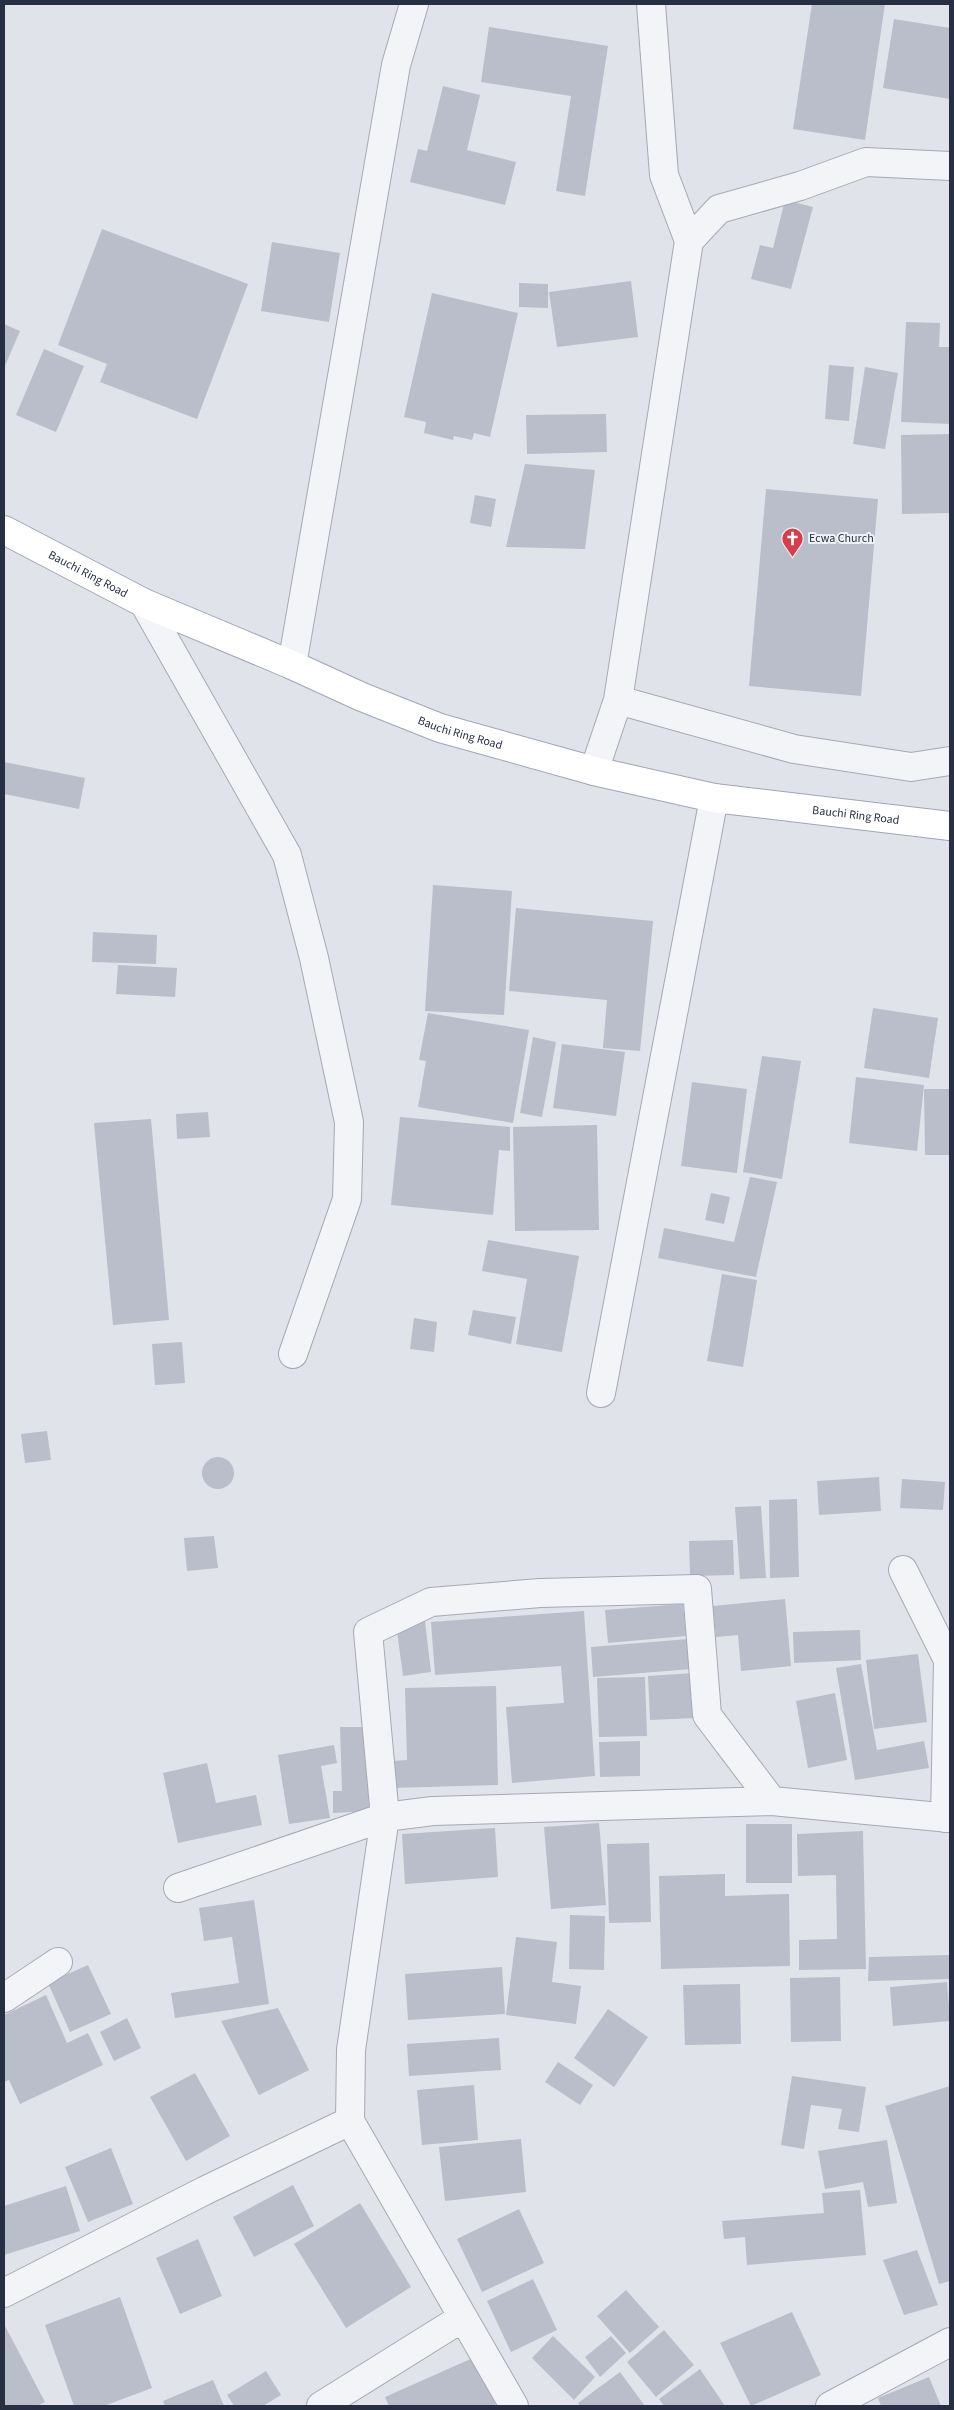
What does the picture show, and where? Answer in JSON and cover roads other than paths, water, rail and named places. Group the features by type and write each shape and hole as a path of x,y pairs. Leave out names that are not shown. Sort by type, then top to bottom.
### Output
{"main road":[{"name":"Bauchi Ring Road","path":"4,530 144,603 292,665 362,697 440,728 594,771 714,798 950,826"}],"street":[{"path":"292,665 396,65 414,4"},
{"path":"594,771 618,700 689,241 664,175 651,4"},
{"path":"689,241 719,209 800,186 866,162 950,166"},
{"path":"144,603 288,855 314,958 349,1122 347,1199 293,1354"},
{"path":"618,700 794,749 911,767 950,761"},
{"path":"601,1393 714,798"},
{"path":"178,1888 385,1817 433,1810 772,1801 948,1818 948,1660 903,1570"},
{"path":"514,2406 350,2121 351,2050 385,1817 368,1632 430,1602 540,1593 697,1589 707,1715 772,1801"},
{"path":"4,1998 58,1962"},
{"path":"4,2293 204,2191 350,2121"},
{"path":"321,2406 462,2318"},
{"path":"830,2406 950,2342"}],"place":[{"name":"Ecwa Church","path":"793,557"}]}
